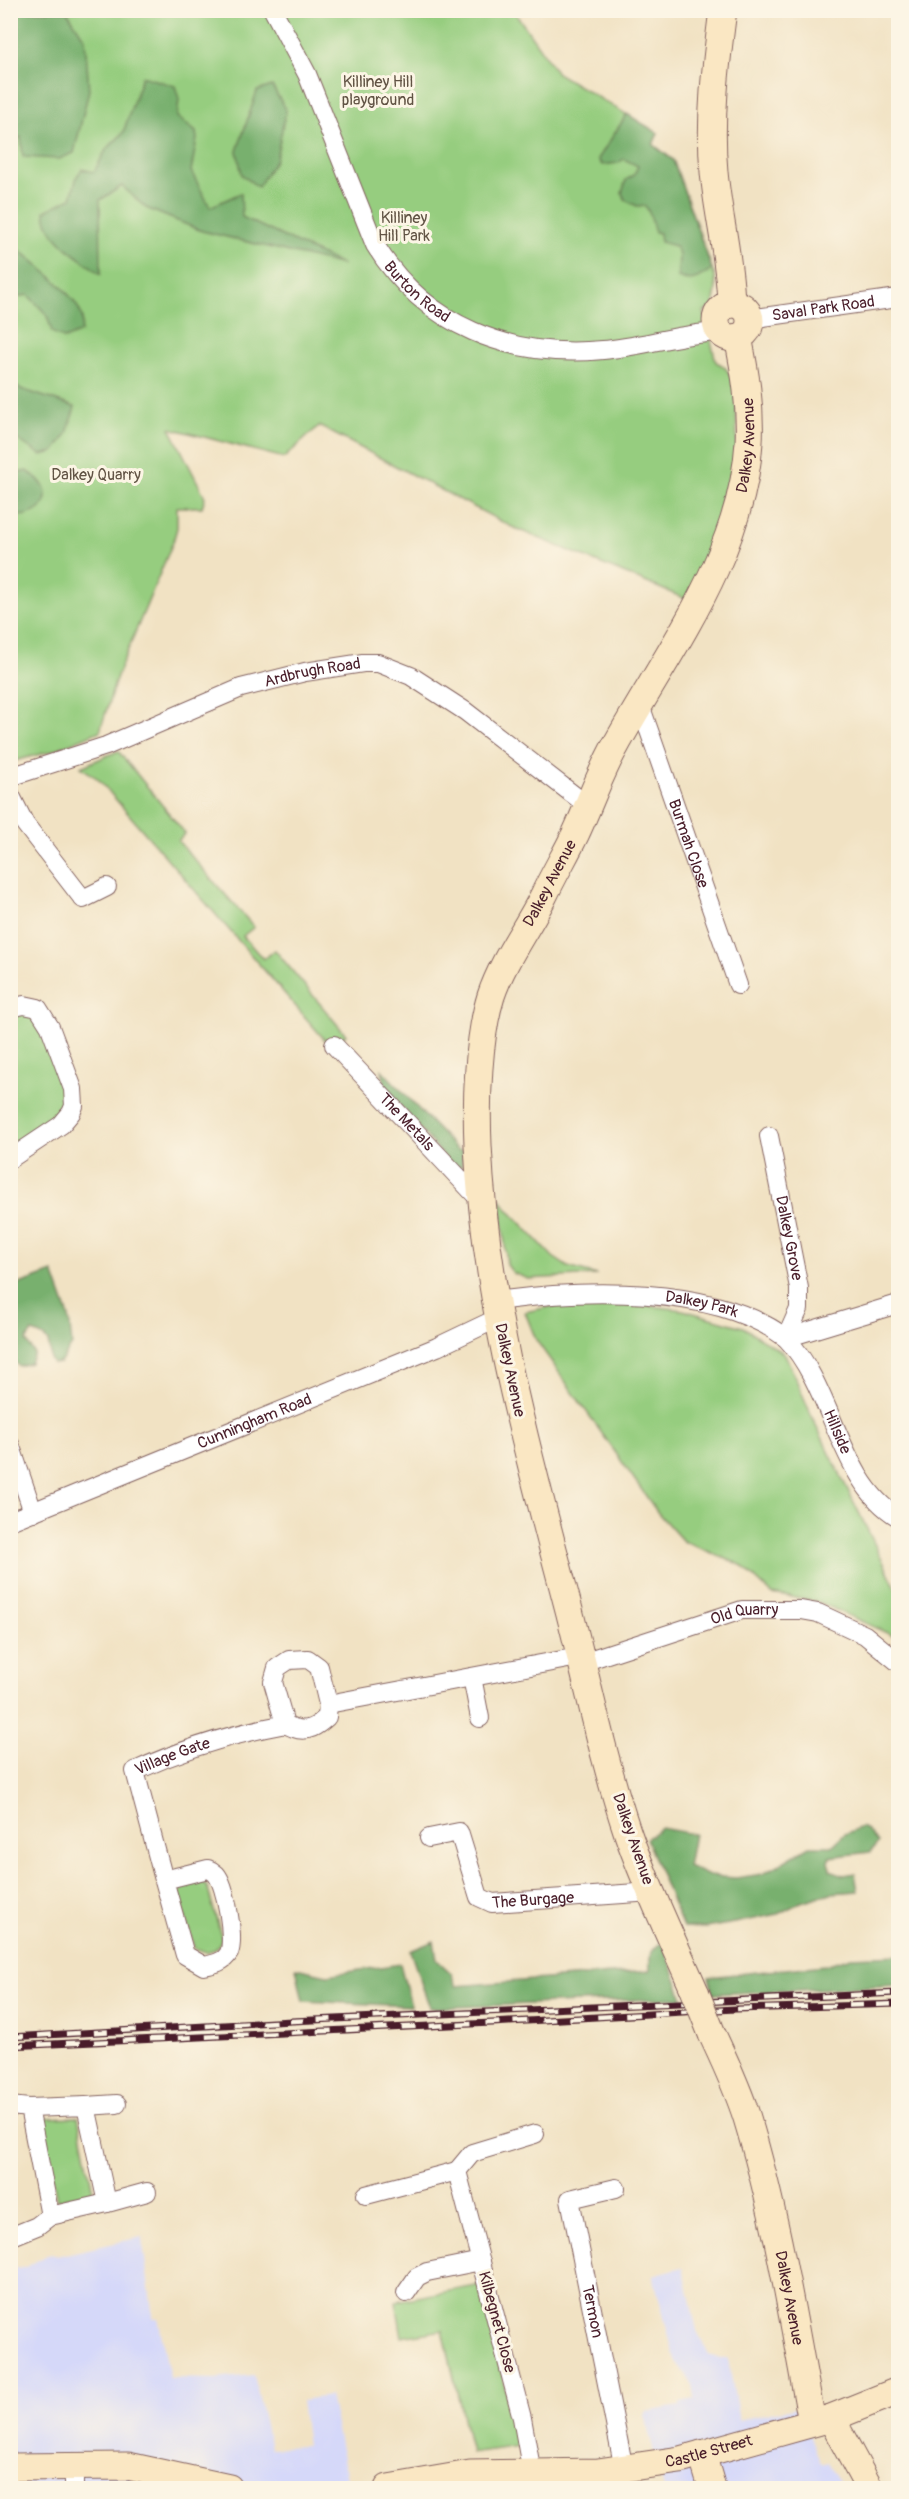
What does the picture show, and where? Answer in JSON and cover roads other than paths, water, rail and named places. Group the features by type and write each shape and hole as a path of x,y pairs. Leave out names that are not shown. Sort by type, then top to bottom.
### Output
{"street":[{"name":"Burton Road","path":"273,10 307,74 375,245 384,260 418,298 448,321 489,339 562,352 604,350 707,333 734,322"},
{"name":"Dalkey Avenue","path":"723,10 715,69 712,129 714,172 731,278 734,322 748,396 749,444 738,506 731,532 708,586 608,758 588,806 535,912 507,959 491,997 481,1051 477,1108 481,1201 508,1371 627,1830 740,2096 762,2171 783,2267 822,2420 869,2488"},
{"name":"Saval Park Road","path":"734,322 898,298"},
{"name":"Ardbrugh Road","path":"10,777 116,743 241,688 305,672 378,663 411,676 465,711 529,758 588,806"},
{"name":"Burmah Close","path":"639,702 738,986"},
{"path":"10,794 25,824 83,899 107,887"},
{"path":"10,1008 24,1005 38,1008 50,1027 75,1098 71,1113 61,1125 10,1159"},
{"name":"The Metals","path":"334,1046 481,1201"},
{"name":"Dalkey Grove","path":"769,1136 799,1288 799,1309 786,1338"},
{"name":"Dalkey Park","path":"497,1309 554,1293 637,1294 716,1307 776,1330 786,1338"},
{"path":"786,1338 898,1304"},
{"name":"Cunningham Road","path":"10,1521 437,1347 497,1309"},
{"name":"Hillside","path":"786,1338 814,1377 863,1484 875,1500 898,1517"},
{"path":"10,1444 33,1512"},
{"name":"Old Quarry","path":"582,1658 591,1659 742,1610 801,1610 818,1613 865,1635 898,1662"},
{"path":"285,1724 273,1682 277,1668 289,1660 308,1659 319,1667 327,1704 582,1658"},
{"path":"472,1677 480,1718"},
{"name":"Village Gate","path":"164,1880 208,1869 217,1875 227,1907 232,1941 228,1954 222,1960 204,1966 185,1955 164,1880 135,1771 163,1758 238,1735 285,1724 299,1730 314,1728 327,1717 327,1704"},
{"name":"The Burgage","path":"429,1838 459,1832 479,1897 492,1903 652,1892"},
{"path":"50,2216 20,2107 117,2104"},
{"path":"86,2106 107,2203"},
{"path":"366,2195 457,2171 472,2153 524,2131"},
{"name":"Kilbegnet Close","path":"457,2171 522,2418 532,2473"},
{"name":"Termon","path":"616,2188 570,2199 624,2469"},
{"path":"10,2237 37,2226 50,2216 147,2192"},
{"path":"406,2293 417,2277 427,2272 481,2261"},
{"name":"Castle Street","path":"388,2488 470,2474 598,2472 680,2460 822,2420 898,2391"},
{"path":"702,2454 712,2488"},
{"path":"10,2467 74,2478 128,2466 230,2488"}],"railway":[{"path":"10,2037 292,2021 898,1993"},
{"path":"10,2046 735,2009 898,2004"}],"park label":[{"name":"Killiney Hill playground","path":"378,91"},
{"name":"Killiney Hill Park","path":"404,227"},
{"name":"Dalkey Quarry","path":"96,475"}]}
